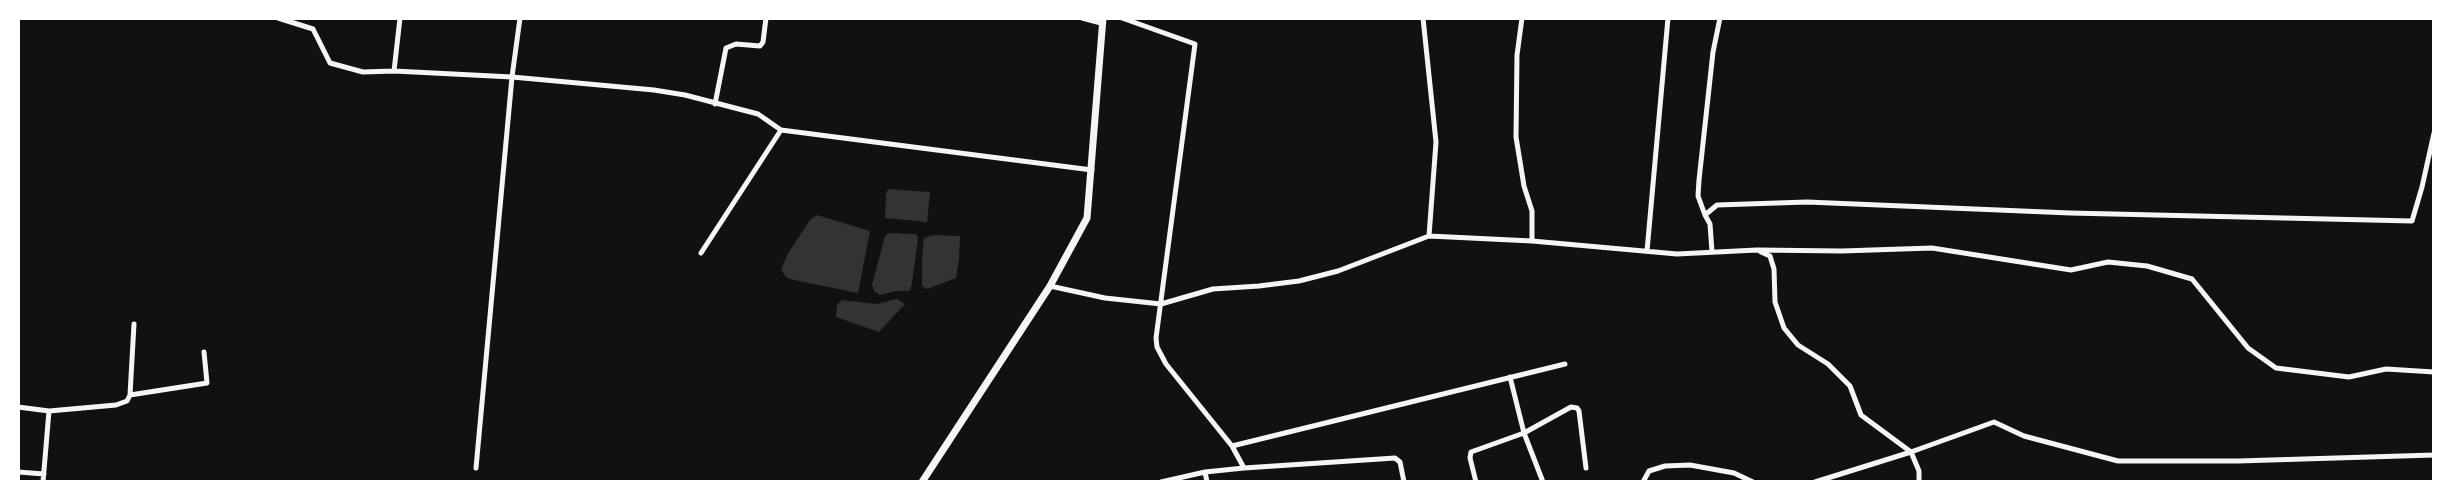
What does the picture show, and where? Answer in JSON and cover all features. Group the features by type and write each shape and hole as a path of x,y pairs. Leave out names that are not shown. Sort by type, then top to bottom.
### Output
{"street":[{"path":"278,18 313,29 330,63 363,72 394,71 512,77 654,90 685,95 758,114 781,130 1092,170"},
{"path":"394,71 400,18"},
{"path":"476,468 512,77 520,18"},
{"path":"715,104 726,48 736,44 760,46 763,42 766,18"},
{"path":"922,482 1050,286 1087,218 1102,20 1082,18"},
{"path":"1122,18 1195,44 1156,338 1157,347 1166,364 1232,446 1244,468"},
{"path":"1423,18 1436,142 1429,236"},
{"path":"1522,18 1517,55 1515,137 1524,186 1532,211 1532,241"},
{"path":"1647,251 1668,18"},
{"path":"1712,252 1710,224 1698,196 1712,64 1720,18"},
{"path":"700,253 781,130"},
{"path":"1706,215 1718,206 1807,202 2070,213 2412,221 2434,133"},
{"path":"1050,286 1105,298 1161,304 1213,289 1299,281 1338,271 1429,236 1532,241 1677,254 1757,250 1842,251 1932,248 2071,270 2108,262 2147,266 2192,279 2248,348 2276,368 2349,377 2386,369 2434,372"},
{"path":"1757,250 1770,256 1774,269 1775,302 1784,328 1798,345 1828,364 1850,386 1861,415 1911,452 1919,471 1919,482"},
{"path":"18,407 49,411 116,405 127,401 130,395 135,324"},
{"path":"130,395 207,383 204,352"},
{"path":"1232,446 1565,364"},
{"path":"1510,377 1524,433 1543,482"},
{"path":"1476,482 1470,458 1471,452 1524,433 1571,407 1577,408 1586,468"},
{"path":"43,482 49,411"},
{"path":"1815,482 1911,452 1994,422 2024,436 2118,461 2238,461 2434,455"},
{"path":"1161,482 1206,472 1244,468 1395,458 1400,462 1404,482"},
{"path":"1643,482 1649,471 1665,466 1690,465 1734,473 1753,482"},
{"path":"18,472 44,474"},
{"path":"1206,472 1207,482"}],"shaded area":[{"path":"888,189 930,192 927,222 885,218"},
{"path":"817,215 870,231 858,293 787,278 781,270 787,255 810,220"},
{"path":"890,233 916,234 918,238 912,283 910,291 896,291 880,295 874,291 872,285 885,236"},
{"path":"933,235 960,236 959,259 956,278 927,289 922,286 924,238"},
{"path":"897,299 905,304 879,332 836,317 837,305 842,300 877,304"}]}
